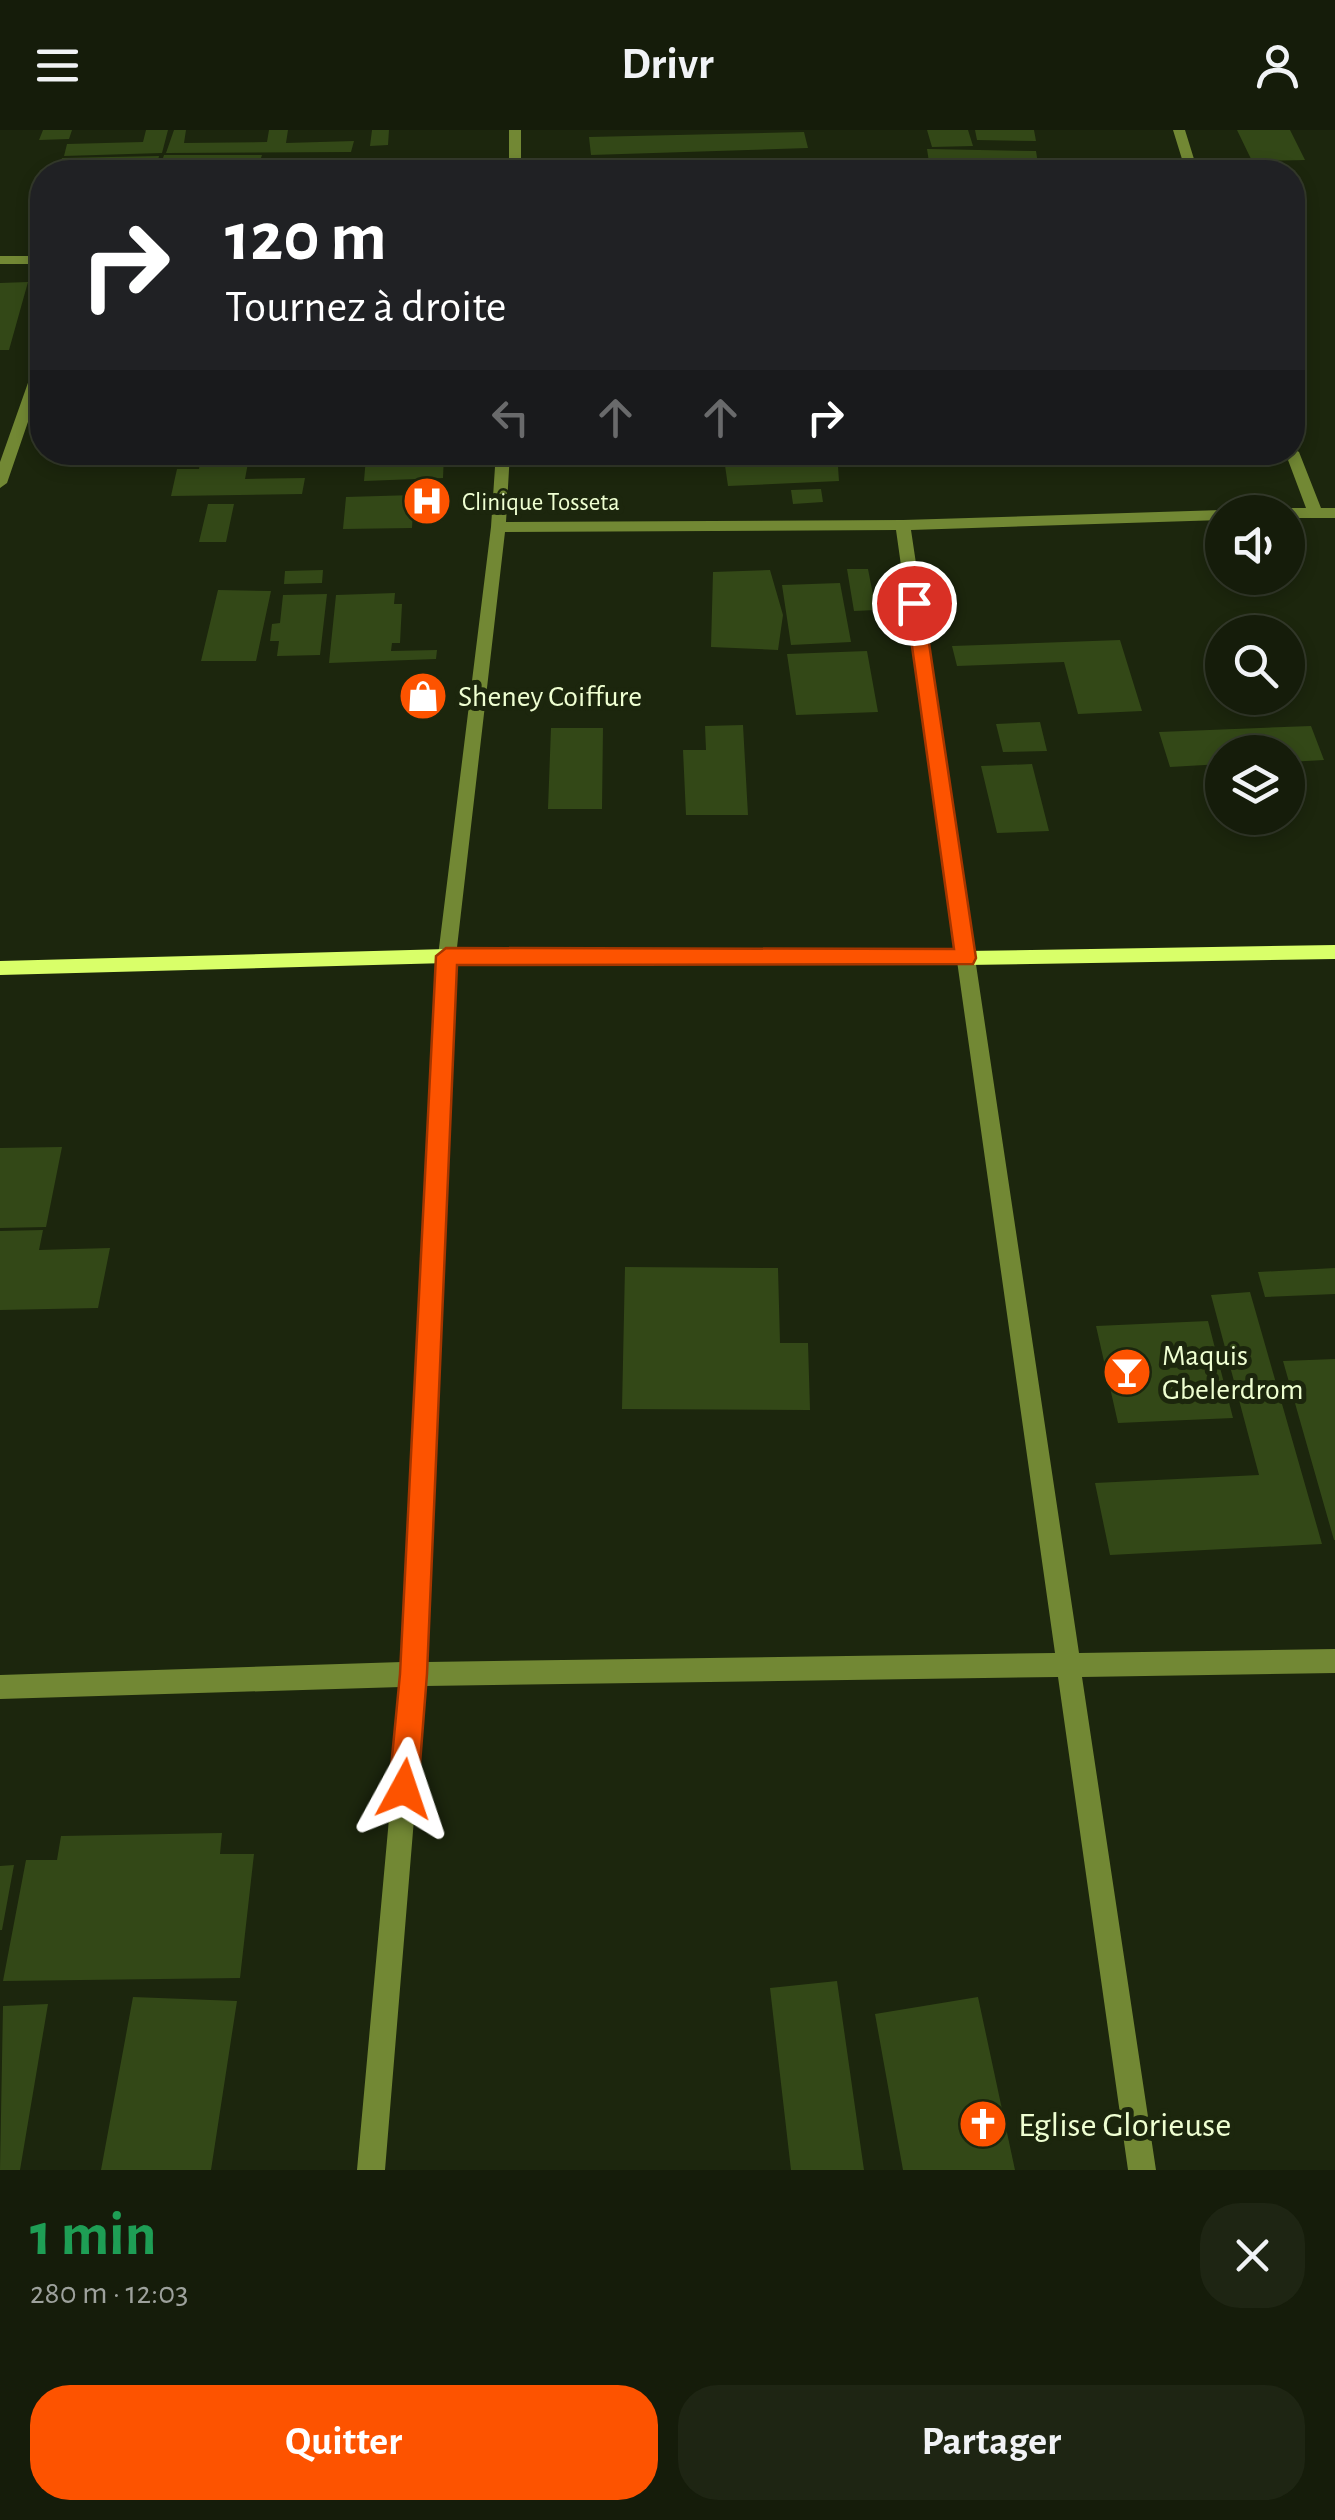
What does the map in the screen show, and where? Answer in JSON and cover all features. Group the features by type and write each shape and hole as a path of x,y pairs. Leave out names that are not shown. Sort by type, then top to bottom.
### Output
{"street":[{"path":"515,130 515,160"},
{"path":"1179,130 1188,160"},
{"path":"0,260 30,260"},
{"path":"0,483 30,397"},
{"path":"371,2170 414,1674 446,956 503,465"},
{"path":"1297,465 1316,512"},
{"path":"1305,512 1335,513"},
{"path":"498,527 903,524 1205,515"},
{"path":"903,524 1142,2170"},
{"path":"0,968 446,956 966,958 1335,952"},
{"path":"0,1688 414,1674 1335,1662"}],"building":[{"path":"43,130 72,130 69,139 39,140"},
{"path":"146,130 168,130 162,153 64,156 67,144 143,142"},
{"path":"174,130 186,130 184,143 267,142 269,130 288,130 286,143 354,141 351,152 166,153"},
{"path":"372,130 389,130 388,145 370,146"},
{"path":"927,130 968,130 973,146 932,147"},
{"path":"975,130 1034,130 1036,141 977,140"},
{"path":"1237,130 1290,130 1305,160 1252,160"},
{"path":"804,132 808,148 591,155 589,137"},
{"path":"927,149 1036,151 1037,160 929,160"},
{"path":"164,155 262,155 260,160 162,160"},
{"path":"159,156 158,160 62,158"},
{"path":"28,282 9,350 0,350 0,283"},
{"path":"200,465 248,465 245,479 305,478 302,494 171,496 177,469 199,469"},
{"path":"365,465 444,465 443,478 364,481"},
{"path":"725,465 838,465 839,481 728,486"},
{"path":"821,489 823,502 793,504 791,490"},
{"path":"414,495 412,528 343,529 346,497"},
{"path":"208,504 234,504 226,542 199,542"},
{"path":"847,569 868,569 876,610 854,611"},
{"path":"323,570 322,583 284,584 285,571"},
{"path":"770,570 783,615 778,650 711,647 713,572"},
{"path":"840,583 851,642 791,645 782,585"},
{"path":"218,590 271,591 256,661 201,661"},
{"path":"395,593 394,604 402,604 400,643 392,643 391,651 437,650 436,659 329,663 336,595"},
{"path":"327,594 320,655 277,656 279,641 270,641 272,624 280,623 283,595"},
{"path":"1120,640 1142,711 1078,714 1064,662 957,666 952,646"},
{"path":"867,651 878,712 796,715 787,654"},
{"path":"1040,722 1047,751 1003,752 996,724"},
{"path":"743,725 748,815 686,815 683,750 706,750 705,726"},
{"path":"1311,726 1324,760 1305,761 1305,735 1205,735 1205,765 1170,767 1159,732"},
{"path":"551,728 603,728 602,809 548,809"},
{"path":"1032,764 1049,831 997,833 981,766"},
{"path":"62,1147 46,1227 0,1228 0,1148"},
{"path":"43,1230 39,1250 110,1248 98,1308 0,1310 0,1231"},
{"path":"625,1267 778,1268 780,1343 808,1343 810,1410 622,1409"},
{"path":"1335,1268 1335,1294 1265,1297 1258,1272"},
{"path":"1250,1292 1322,1544 1110,1555 1095,1483 1259,1475 1211,1295"},
{"path":"1208,1321 1233,1418 1118,1423 1096,1326"},
{"path":"1335,1359 1335,1540 1334,1540 1283,1361"},
{"path":"222,1833 220,1854 254,1854 240,1978 3,1981 26,1860 57,1860 61,1836"},
{"path":"14,1865 2,1930 0,1930 0,1866"},
{"path":"837,1981 864,2170 791,2170 770,1988"},
{"path":"133,1997 237,2001 211,2170 101,2170"},
{"path":"978,1997 1015,2170 903,2170 875,2014"},
{"path":"48,2004 20,2170 0,2170 3,2006"}],"place":[{"name":"Clinique Tosseta","path":"427,501"},
{"name":"Sheney Coiffure","path":"423,696"},
{"name":"Maquis Gbelerdrom","path":"1127,1372"},
{"name":"Eglise Glorieuse","path":"983,2124"}],"route":[{"path":"404,1789 414,1674 446,956 966,958 914,603"}]}
